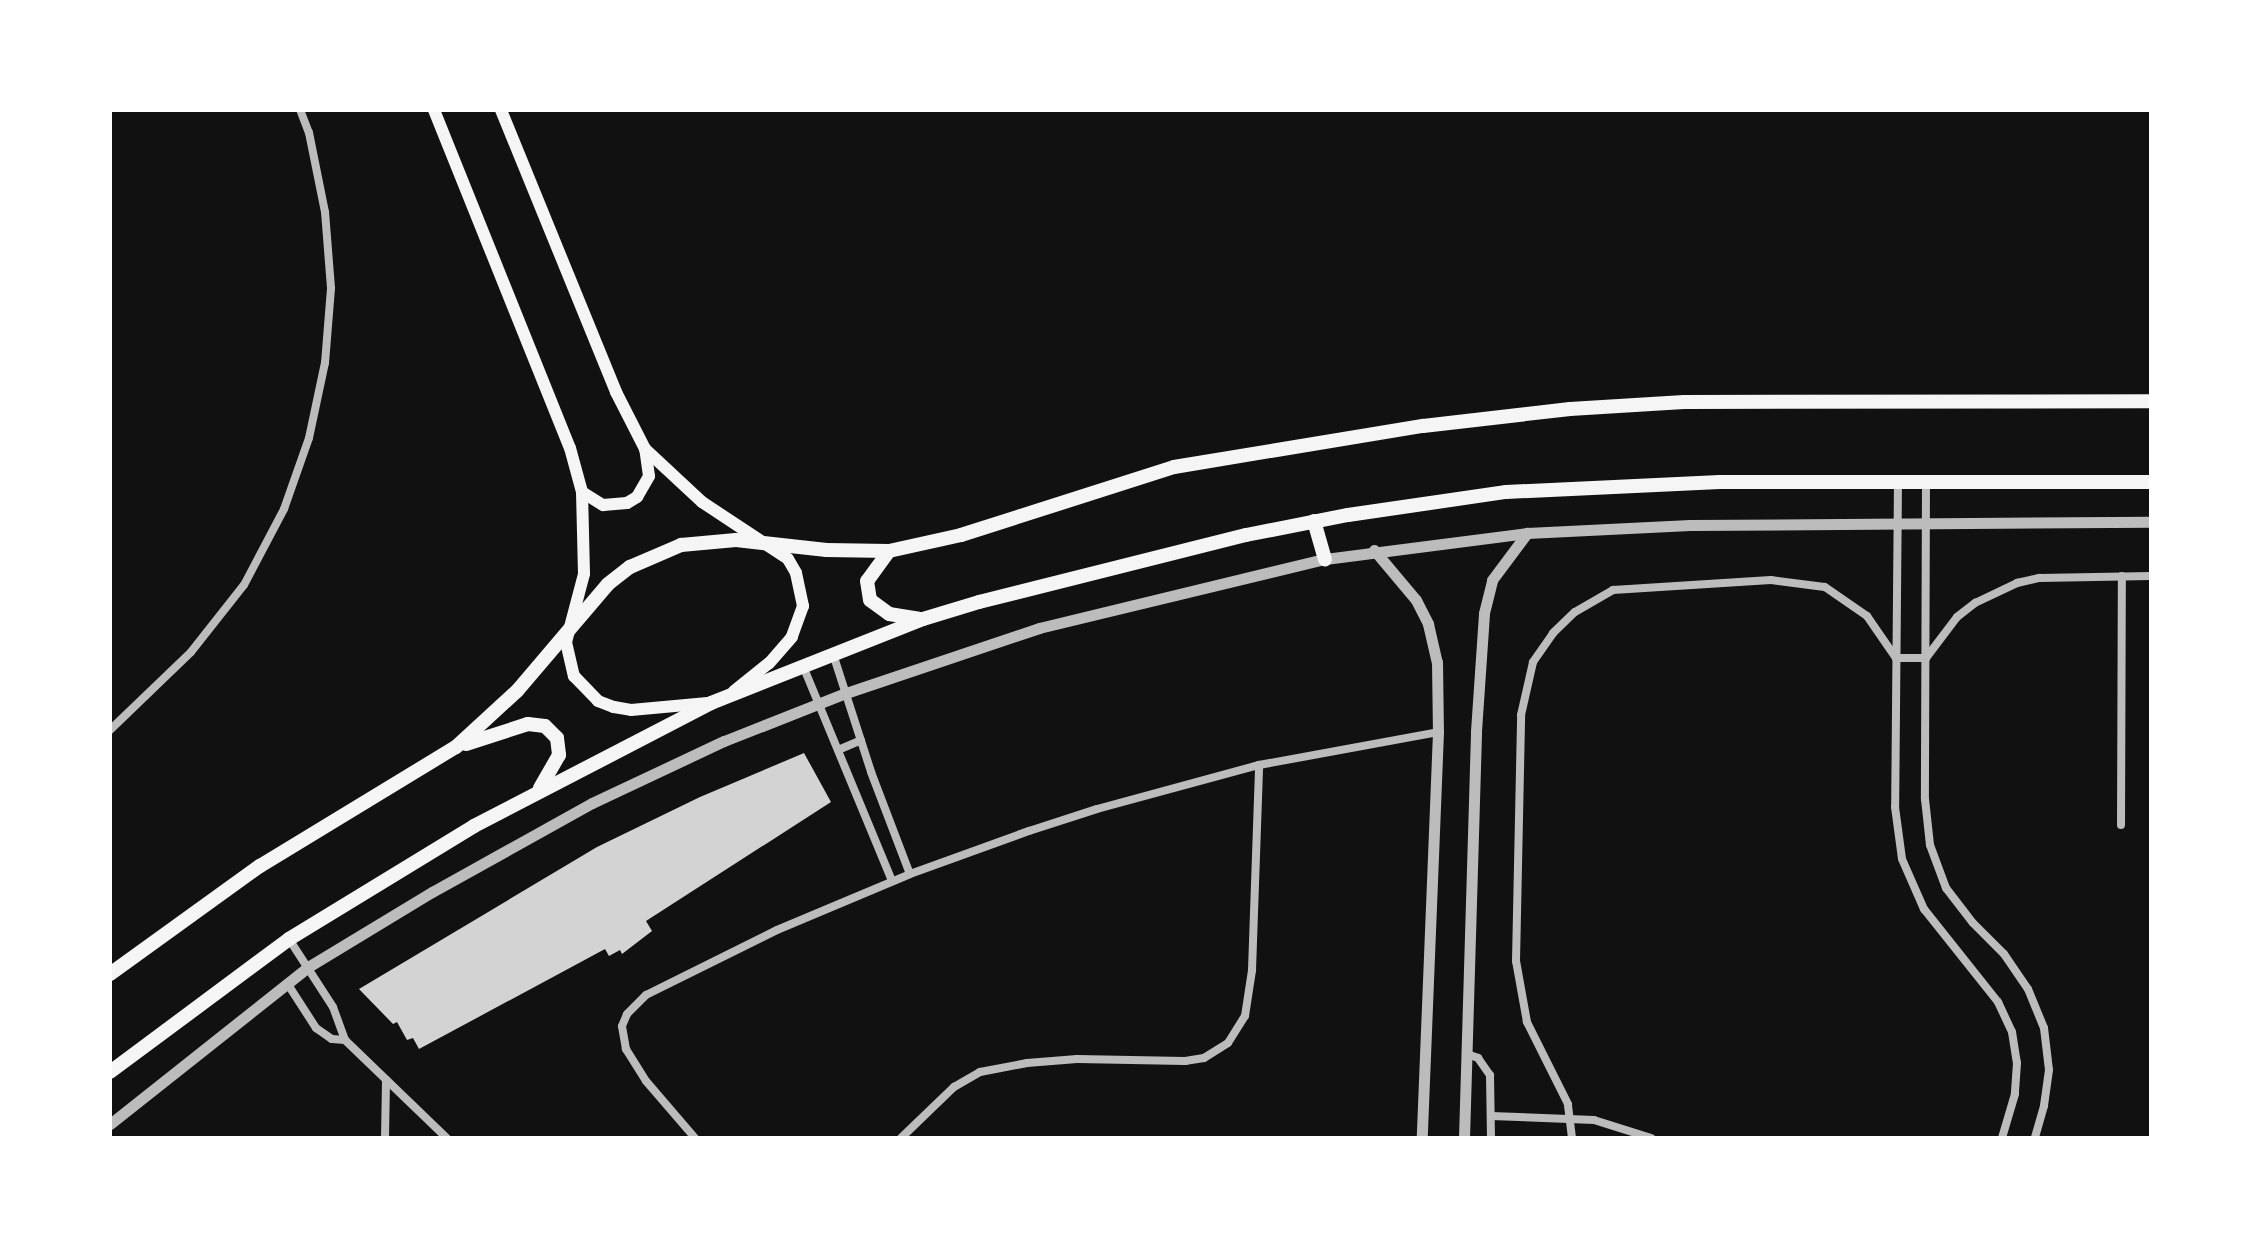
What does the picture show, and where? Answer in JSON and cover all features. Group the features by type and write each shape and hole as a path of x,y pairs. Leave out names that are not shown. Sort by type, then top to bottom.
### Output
{"main road":[{"path":"434,110 570,448 582,492 584,574 568,627 567,660 584,690 598,701 631,710 718,700 782,650 800,622 802,589 788,559 702,502 645,449"},
{"path":"501,110 616,392 645,449 649,476 637,497 615,506 603,505 582,492"},
{"path":"110,974 260,866 456,747 517,691 568,627 608,584 654,554 708,540 843,552 889,551 961,535 1174,467 1335,439 1514,415 1684,402 2151,401"},
{"path":"110,1072 289,939 411,861 537,792 718,700 923,619 1174,550 1314,521 1476,496 1565,487 1898,481 2151,482"},
{"path":"1314,521 1325,559"},
{"path":"889,551 867,581 870,600 889,614 923,619"},
{"path":"456,747 528,724 545,726 557,738 559,755 537,792"}],"street":[{"path":"110,730 191,652 244,585 284,509 309,438 325,363 331,288 323,200 309,133 300,110"},
{"path":"1898,481 1895,807 1902,859 1924,909 1998,1002 2012,1032 2017,1063 2015,1094 2002,1138"},
{"path":"1926,482 1925,799 1930,845 1946,888 2012,966 2028,989 2044,1028 2049,1070 2035,1138"},
{"path":"110,1124 308,967 432,892 592,803 724,741 846,693 1039,628 1325,559 1374,550 1527,533 1646,525 2151,522"},
{"path":"1464,1138 1476,731 1484,613 1492,580 1527,533"},
{"path":"1374,550 1406,585 1428,624 1437,662 1438,732 1422,1138"},
{"path":"2121,825 2122,576"},
{"path":"1926,658 1957,617 1995,592 2039,578 2151,576"},
{"path":"1572,1138 1572,1118 1527,1022 1516,961 1521,715 1526,686 1544,644 1575,612 1613,590 1771,580 1825,587 1847,599 1883,635 1896,658"},
{"path":"833,654 910,874"},
{"path":"1896,658 1926,658"},
{"path":"803,666 892,881"},
{"path":"695,1138 633,1064 622,1037 627,1014 646,995 777,930 892,881 1097,809 1259,765 1438,732"},
{"path":"838,750 861,740"},
{"path":"901,1138 954,1087 980,1072 1027,1063 1077,1059 1185,1061 1204,1058 1228,1043 1245,1016 1252,970 1259,765"},
{"path":"289,939 337,1015 345,1040 447,1138"},
{"path":"287,983 316,1028 332,1039 345,1040"},
{"path":"1467,1054 1478,1058 1490,1075 1491,1138"},
{"path":"385,1138 386,1080"},
{"path":"1491,1116 1572,1118 1618,1125 1651,1138"}],"building":[{"path":"804,753 831,802 646,921 652,931 622,954 620,950 609,956 605,949 419,1049 413,1038 407,1040 397,1022 393,1024 359,989 597,847 700,797"}]}
